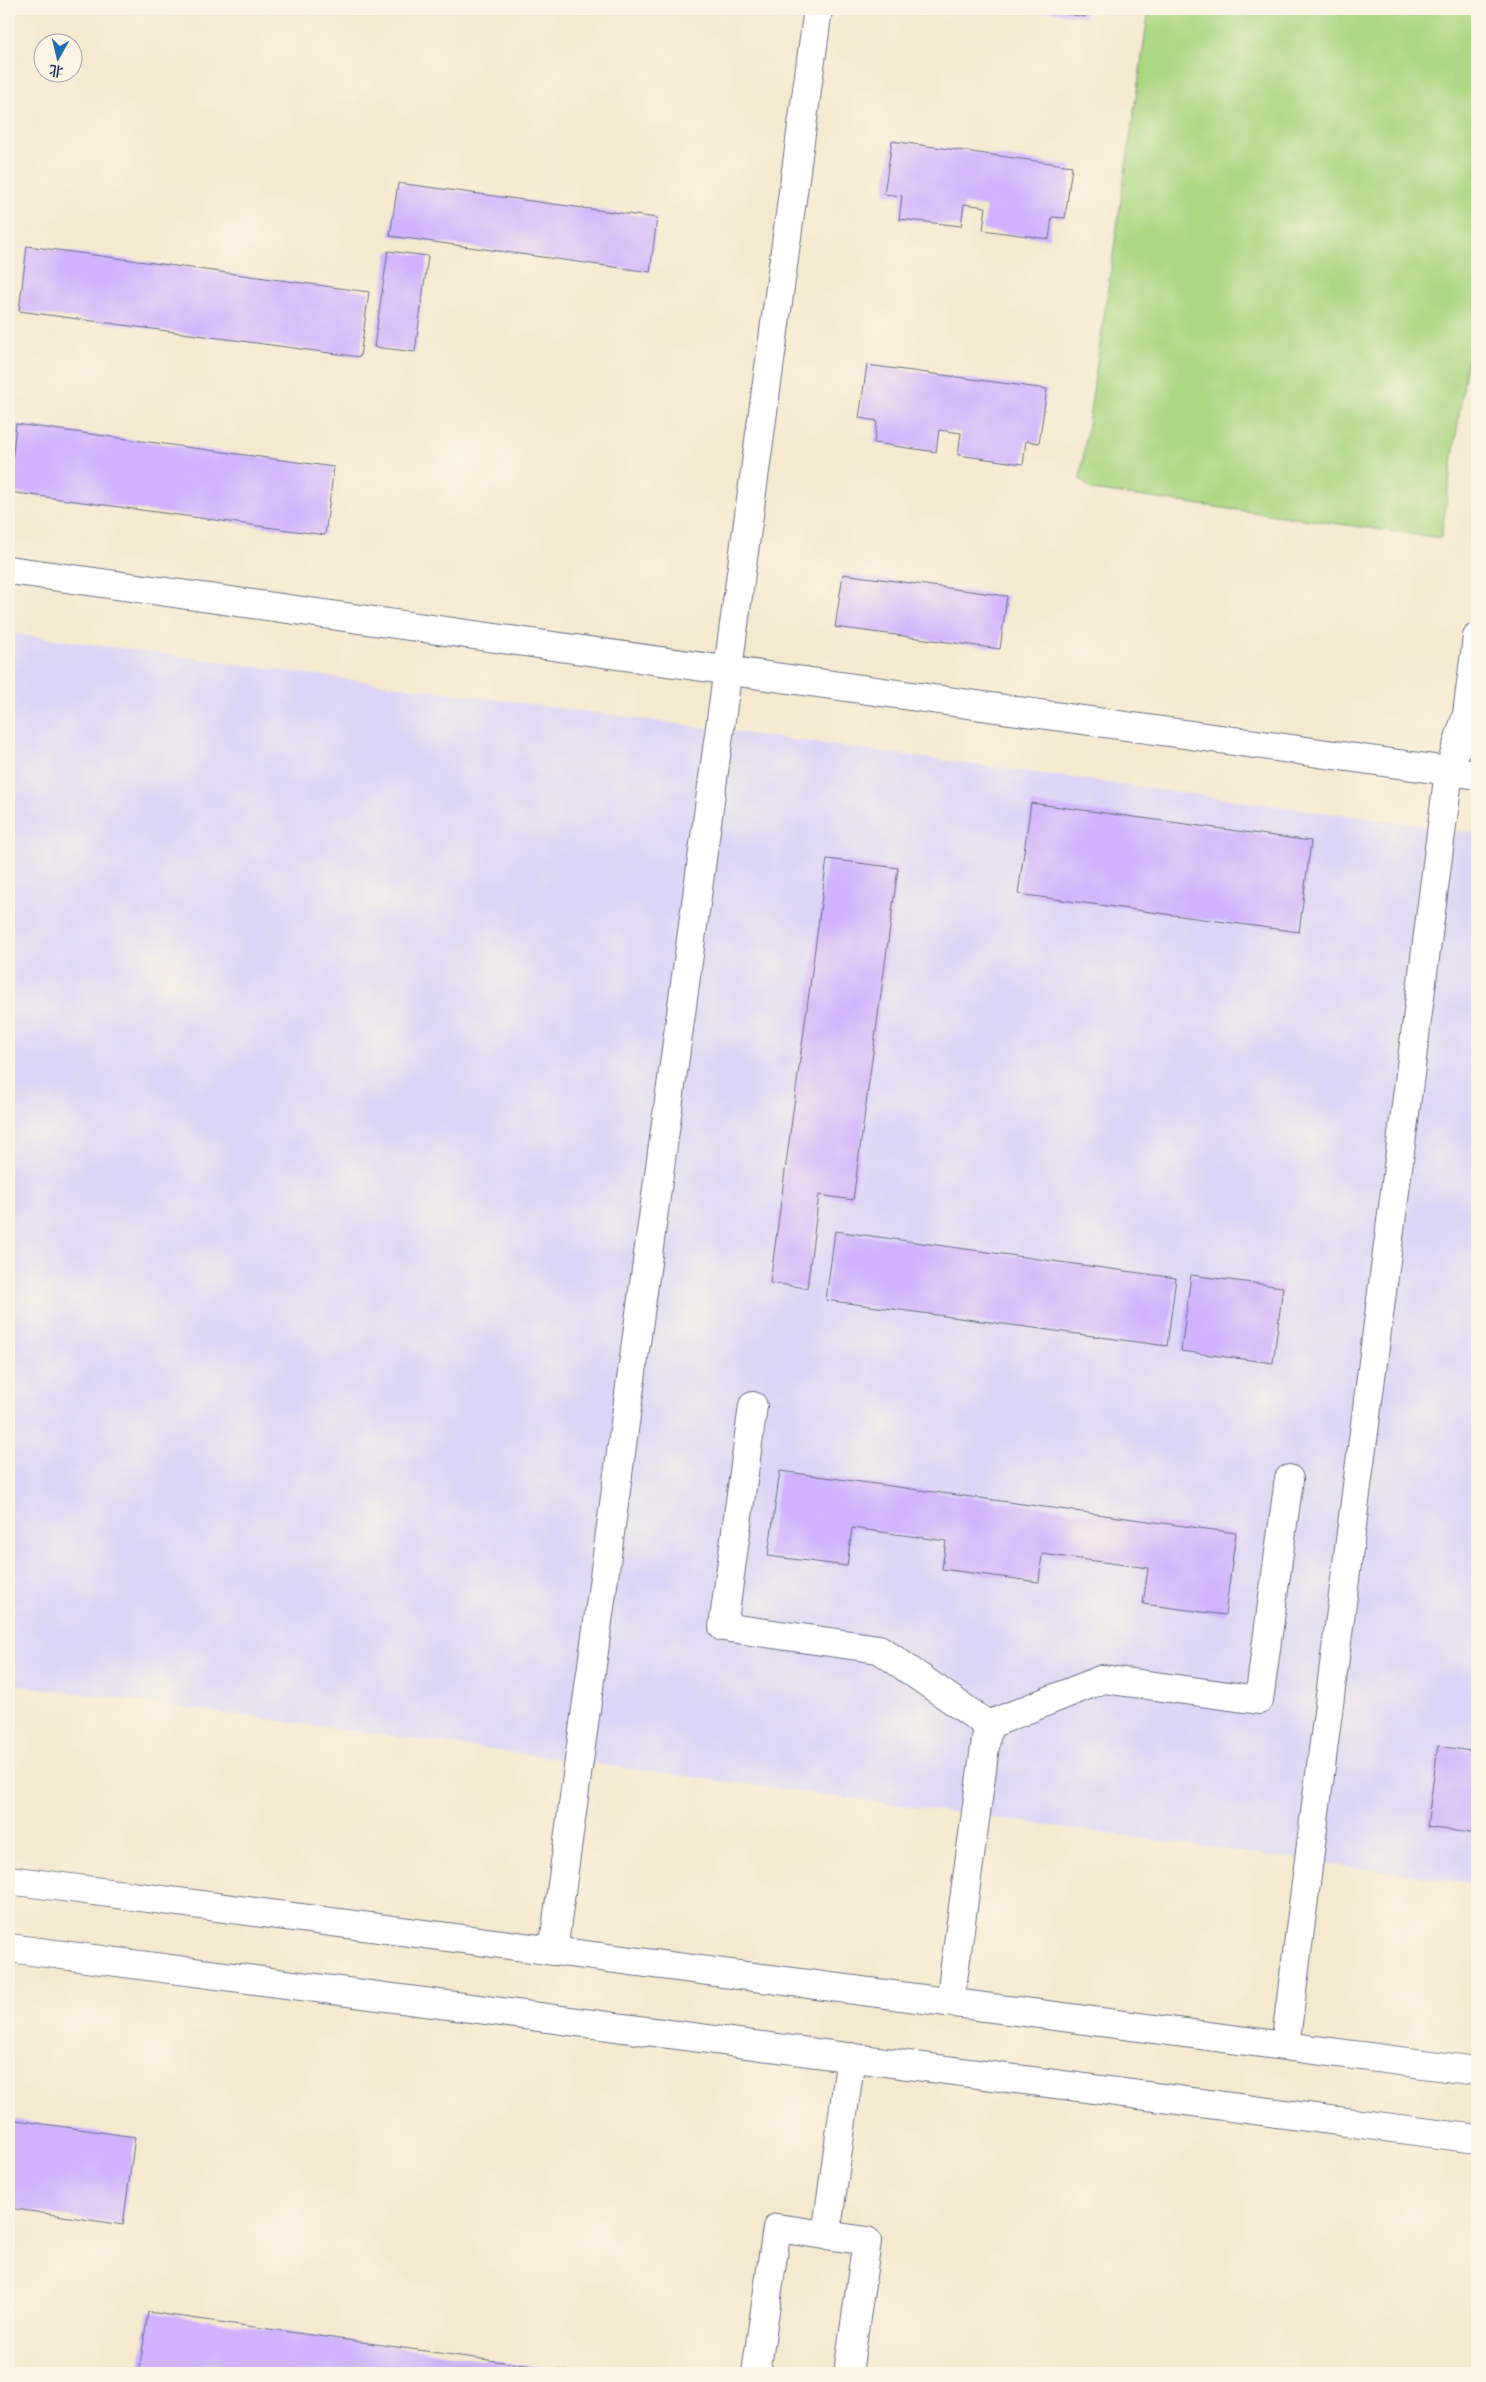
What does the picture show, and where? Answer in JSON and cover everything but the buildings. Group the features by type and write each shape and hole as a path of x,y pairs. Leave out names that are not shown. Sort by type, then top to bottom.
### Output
{"main road":[{"path":"553,1951 818,9"},
{"path":"9,570 1477,775"},
{"path":"1285,2046 1449,771 1467,714 1477,637"},
{"path":"753,1406 723,1627 879,1649 988,1725"},
{"path":"988,1725 1103,1679 1259,1700 1288,1479"},
{"path":"950,2002 988,1725"},
{"path":"9,1880 1477,2071"},
{"path":"9,1948 1477,2139"},
{"path":"826,2235 851,2057"},
{"path":"756,2373 777,2228 867,2241 848,2373"}],"shaded area":[{"path":"9,633 1477,833 1477,1884 9,1684"}],"green space":[{"path":"1149,9 1477,9 1477,294 1441,538 1092,490 1080,479"}]}
